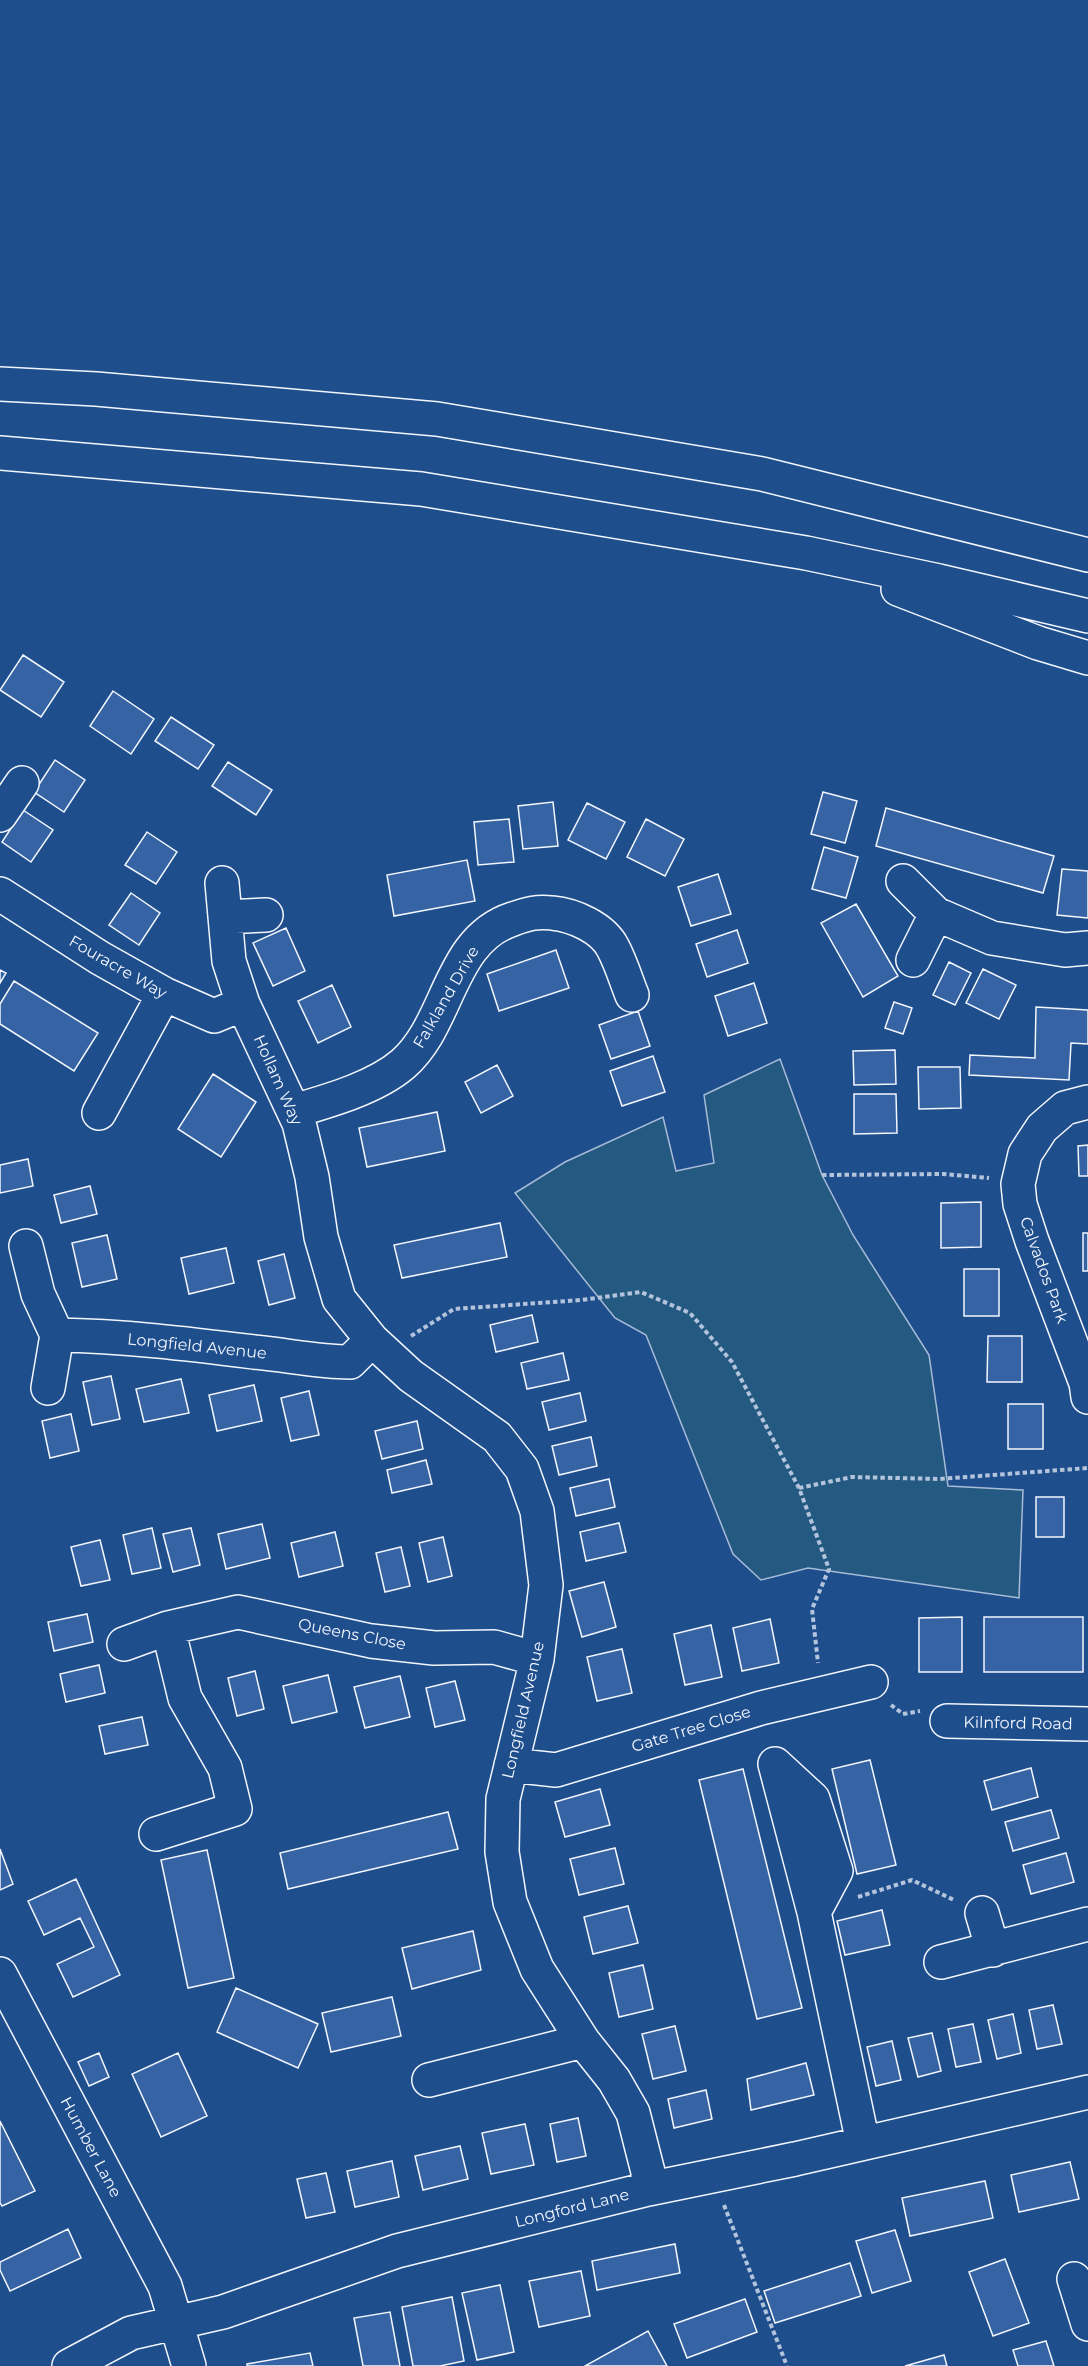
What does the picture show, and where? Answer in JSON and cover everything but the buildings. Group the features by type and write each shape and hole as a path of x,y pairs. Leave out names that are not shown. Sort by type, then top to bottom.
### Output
{"main road":[{"path":"0,384 96,389 437,419 762,474 1088,555"},
{"path":"0,453 421,489 806,553 1088,616"},
{"path":"806,553 1038,643 1088,658"},
{"path":"0,815 22,783"},
{"path":"903,881 936,914 992,938 1065,950 1088,948"},
{"name":"Hollam Way","path":"222,883 229,961 243,1004 299,1123 312,1177 321,1237 339,1299 380,1348"},
{"name":"Fouracre Way","path":"0,894 100,958 164,994 214,1016 243,1004"},
{"name":"Falkland Drive","path":"294,1112 336,1099 401,1066 423,1044 468,951 486,932 506,921 536,911 568,914 593,927 613,946 632,995"},
{"path":"913,960 936,914"},
{"path":"225,917 266,915"},
{"path":"99,1113 164,994"},
{"name":"Calvados Park","path":"1087,1388 1032,1241 1020,1204 1018,1184 1025,1154 1042,1128 1065,1108 1088,1102"},
{"path":"26,1246 38,1294 57,1335 48,1388"},
{"name":"Longfield Avenue","path":"57,1335 148,1340 323,1362 350,1362 380,1348 411,1376 497,1437 522,1469 537,1511 546,1585 537,1659 503,1799 502,1852 510,1902 537,1969 583,2042 614,2080 633,2114 648,2172 648,2189"},
{"name":"Queens Close","path":"124,1644 168,1628 238,1612 371,1641 434,1647 494,1647 537,1659"},
{"path":"156,1834 235,1809 225,1768 185,1698 168,1628"},
{"name":"Gate Tree Close","path":"510,1765 556,1770 761,1708 871,1682"},
{"name":"Kilnford Road","path":"947,1721 1088,1724"},
{"path":"814,1912 863,2143"},
{"path":"982,1913 993,1950"},
{"path":"941,1962 1088,1924"},
{"name":"Humber Lane","path":"0,1974 165,2286 189,2366"},
{"path":"429,2080 583,2042"},
{"name":"Longford Lane","path":"69,2366 131,2333 224,2312 397,2251 648,2189 1088,2092"},
{"path":"1074,2279 1088,2324"}],"path":[{"path":"822,1175 943,1174 976,1176 1018,1184"},
{"path":"380,1348 409,1337 454,1309 581,1300 640,1292 690,1313 732,1362 799,1488 829,1569 813,1609 821,1694"},
{"path":"799,1488 852,1477 939,1479 1088,1468"},
{"path":"871,1682 885,1700 903,1714 928,1710 947,1721"},
{"path":"814,1912 912,1880 982,1913"},
{"path":"713,2176 787,2366"}],"shaded area":[{"path":"780,1059 822,1175 853,1235 929,1355 948,1486 1023,1490 1019,1598 808,1568 761,1580 733,1554 646,1335 615,1318 515,1193 565,1162 663,1117 676,1171 714,1163 704,1095"}]}
